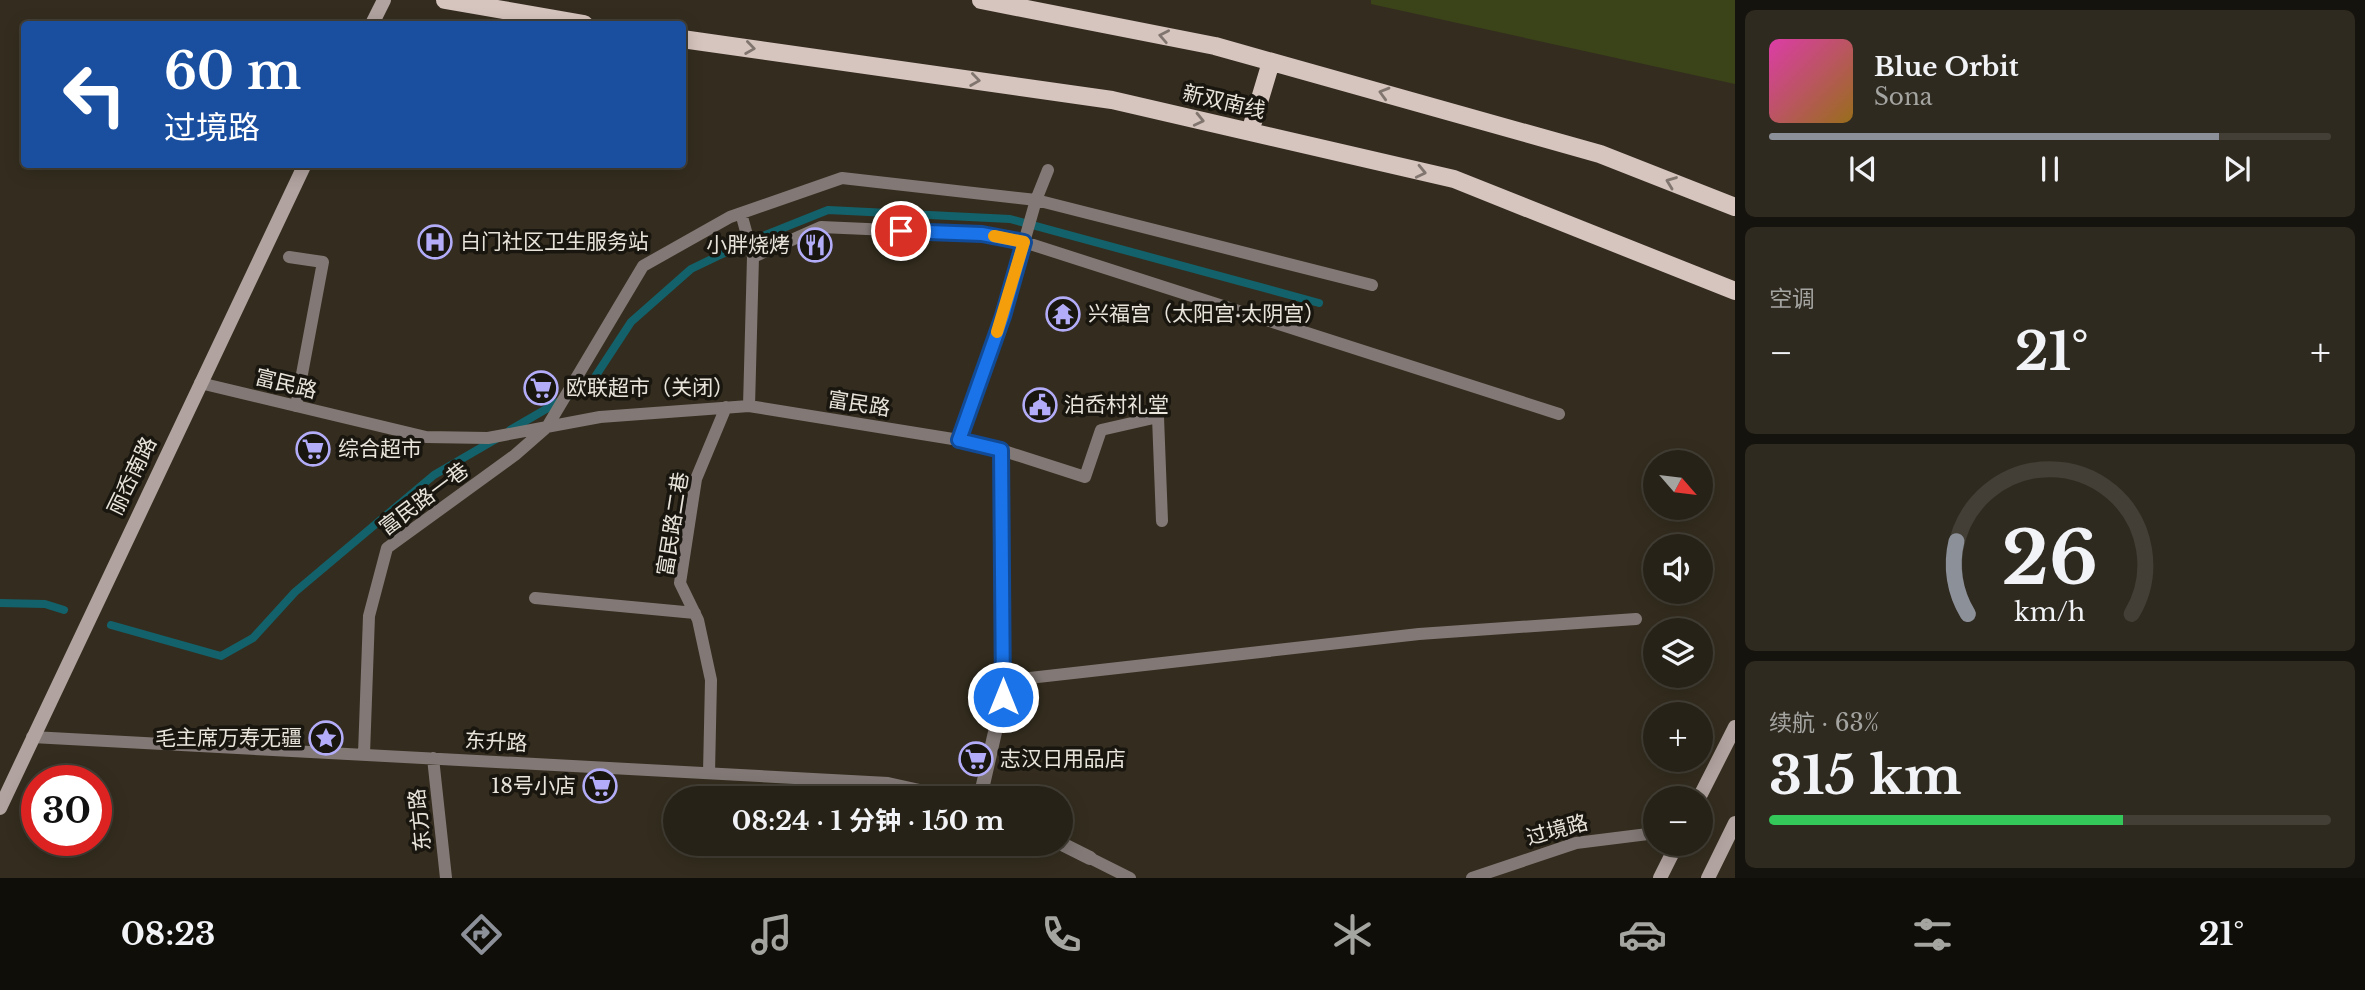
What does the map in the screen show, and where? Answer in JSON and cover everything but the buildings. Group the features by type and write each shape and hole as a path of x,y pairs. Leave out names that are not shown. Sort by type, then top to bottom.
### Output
{"main road":[{"path":"374,21 384,0"},
{"path":"445,0 567,21"},
{"path":"981,0 1215,46 1600,154 1735,207"},
{"name":"新双南线","path":"686,39 1112,100 1454,179 1735,291"},
{"path":"1250,132 1270,62"},
{"name":"丽岙南路","path":"0,808 303,168"},
{"path":"1705,786 1735,727"},
{"path":"1708,878 1735,823"},
{"path":"1660,878 1671,856"}],"street":[{"path":"959,440 1001,450 1003,697 983,786"},
{"path":"1073,850 1090,858"}],"lane":[{"path":"959,440 1003,316 1035,203 1048,170"},
{"path":"545,427 643,266 742,218 842,178 1035,203 1372,285"},
{"path":"742,218 753,257 748,406"},
{"path":"753,257 821,227 982,234 1024,242 1559,414"},
{"path":"289,257 323,262 296,406"},
{"name":"富民路","path":"200,383 426,437 488,438 600,417 748,406 959,440"},
{"name":"富民路二巷","path":"709,773 711,680 695,613 680,583 696,479 726,407"},
{"path":"1001,450 1085,477 1101,430 1158,417 1162,521"},
{"name":"富民路一巷","path":"365,754 369,616 387,548 515,455 545,427"},
{"path":"535,598 695,613"},
{"path":"1003,681 1419,634 1636,619"},
{"name":"东升路","path":"32,737 888,783 902,786"},
{"name":"东方路","path":"433,758 446,878"},
{"name":"过境路","path":"1472,878 1576,843 1643,835"},
{"path":"1090,858 1130,878"}],"green space":[{"path":"1371,0 1735,0 1735,84 1371,4"}],"waterway":[{"path":"510,430 591,383 631,322 691,269 743,244 828,210 1010,219 1319,303"},
{"path":"111,625 221,656 253,638 295,592 434,475 496,439"},
{"path":"0,603 45,604 64,610"}],"slow traffic":[{"path":"994,236 1024,242 997,332"}],"place":[{"name":"白门社区卫生服务站","path":"435,242"},
{"name":"小胖烧烤","path":"815,245"},
{"name":"兴福宫（太阳宫·太阴宫）","path":"1063,314"},
{"name":"欧联超市（关闭）","path":"541,388"},
{"name":"泊岙村礼堂","path":"1040,405"},
{"name":"综合超市","path":"313,449"},
{"name":"毛主席万寿无疆","path":"326,738"},
{"name":"志汉日用品店","path":"976,759"},
{"name":"18号小店","path":"600,786"}],"route":[{"path":"901,231 982,234 1024,242 1003,316 959,440 1001,450 1003,697"}]}
